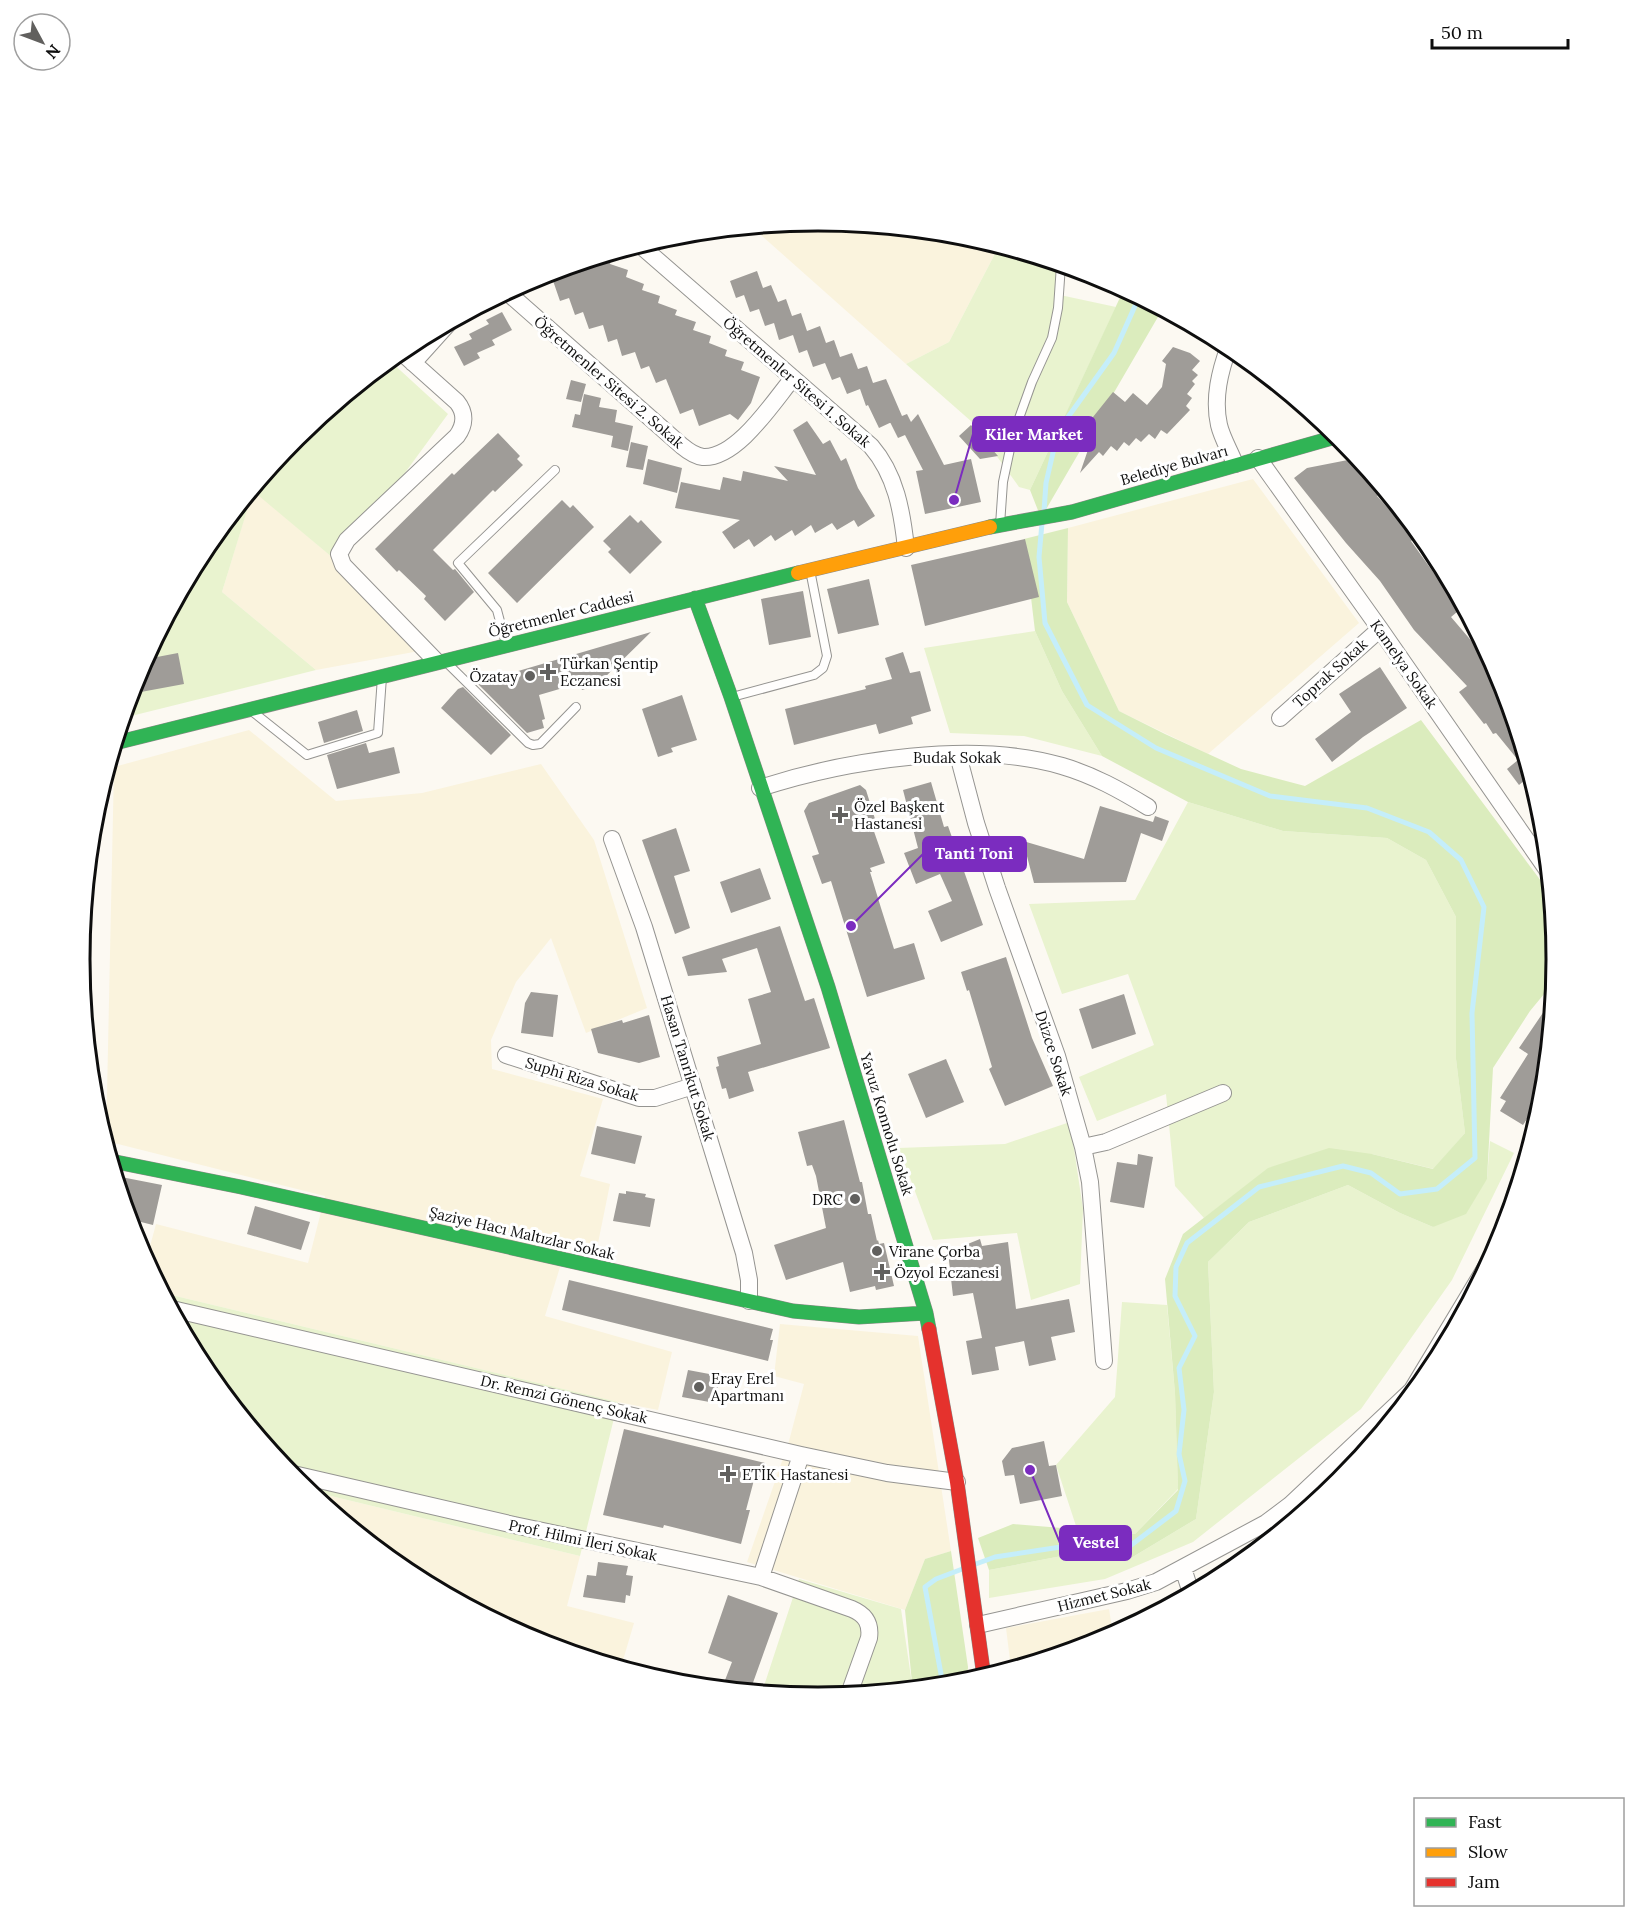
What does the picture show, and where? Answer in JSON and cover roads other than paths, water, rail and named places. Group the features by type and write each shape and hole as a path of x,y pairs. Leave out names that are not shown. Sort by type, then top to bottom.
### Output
{"street":[{"name":"Öğretmenler Sitesi 1. Sokak","path":"648,252 871,446 885,463 893,482 903,516 906,548"},
{"name":"Öğretmenler Sitesi 2. Sokak","path":"514,298 682,446 701,457 713,456 736,444 794,378"},
{"path":"1226,357 1216,400 1219,426 1235,464"},
{"path":"408,358 461,406 464,418 462,427 457,436 347,540 339,554 343,565 440,660"},
{"name":"Belediye Bulvarı","path":"1017,522 1072,512 1328,439"},
{"name":"Kamelya Sokak","path":"1258,458 1539,859"},
{"name":"Öğretmenler Caddesi","path":"124,741 810,569 1017,522"},
{"name":"Yavuz Konnolu Sokak","path":"695,598 828,987 926,1313 957,1482 983,1668"},
{"name":"Toprak Sokak","path":"1280,718 1380,629"},
{"name":"Budak Sokak","path":"760,788 851,765 924,756 958,755 1015,758 1060,765 1110,784 1148,807"},
{"name":"Düzce Sokak","path":"958,755 990,866 1057,1056 1083,1147 1090,1182 1104,1361"},
{"name":"Hasan Tanrikut Sokak","path":"612,839 644,927 744,1253 749,1280 749,1301"},
{"name":"Suphi Riza Sokak","path":"506,1056 639,1098 655,1098 693,1086"},
{"path":"1083,1147 1107,1142 1224,1092"},
{"name":"Şaziye Hacı Maltızlar Sokak","path":"120,1163 241,1186 785,1311 833,1317 894,1318 926,1313"},
{"name":"Dr. Remzi Gönenç Sokak","path":"182,1311 801,1455 886,1473 957,1482"},
{"name":"Hizmet Sokak","path":"978,1625 1143,1587 1156,1582 1227,1546 1280,1513 1379,1422"},
{"path":"761,1577 801,1455"},
{"name":"Prof. Hilmi İleri Sokak","path":"306,1477 514,1525 761,1577 852,1609 864,1616 869,1623 869,1638 852,1686"},
{"path":"1183,1568 1188,1585"}],"lane":[{"path":"1000,525 1003,482 1013,435 1032,382 1052,338 1058,308 1060,273"},
{"path":"506,644 497,610 458,563 555,470"},
{"path":"731,698 814,675 823,668 827,656 810,569"},
{"path":"440,660 533,746 540,744 576,706"},
{"path":"250,709 307,755 378,733 382,676"}],"waterway":[{"path":"1044,511 1046,483 1058,431 1114,353 1136,304"},
{"path":"973,1565 995,1557 1094,1542 1122,1552 1176,1511 1185,1481 1179,1454 1184,1410 1179,1368 1195,1336 1175,1296 1176,1267 1187,1243 1259,1187 1343,1166 1371,1173 1400,1194 1437,1189 1475,1158 1472,1013 1484,907 1461,860 1429,832 1367,808 1270,796 1156,748 1087,705 1045,623 1039,557 1042,523"},
{"path":"941,1676 925,1587 936,1579 965,1568"}],"place":[{"name":"Kiler Market","path":"954,500"},
{"name":"Türkan Şentip Eczanesi","path":"548,672"},
{"name":"Özatay","path":"530,676"},
{"name":"Özel Başkent Hastanesi","path":"840,815"},
{"name":"Tanti Toni","path":"851,926"},
{"name":"DRC","path":"855,1199"},
{"name":"Virane Çorba","path":"877,1251"},
{"name":"Özyol Eczanesi","path":"882,1272"},
{"name":"Eray Erel Apartmanı","path":"699,1387"},
{"name":"Vestel","path":"1030,1470"},
{"name":"ETİK Hastanesi","path":"728,1474"}]}
